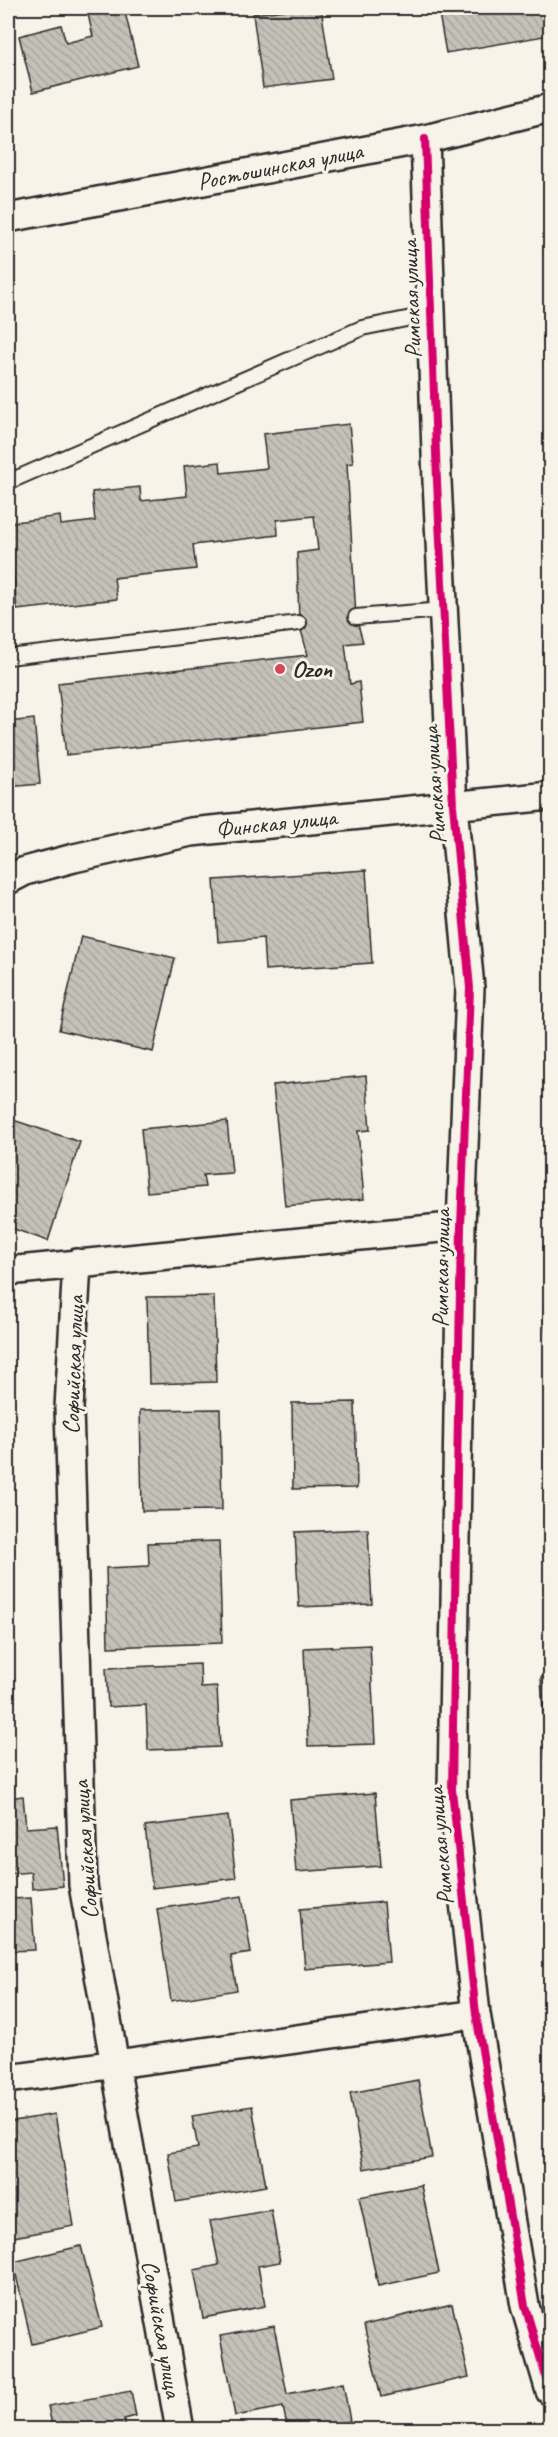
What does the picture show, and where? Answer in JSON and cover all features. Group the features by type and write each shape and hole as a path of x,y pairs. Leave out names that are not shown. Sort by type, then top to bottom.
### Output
{"street":[{"name":"Ростошинская улица","path":"8,218 425,138 550,108"},
{"name":"Римская улица","path":"425,138 443,610 453,805 470,988 461,1226 452,1790 476,2014 525,2306 550,2391"},
{"name":"Финская улица","path":"8,880 25,871 74,858 191,832 550,796"},
{"path":"8,1271 461,1226"},
{"name":"Софийская улица","path":"77,1263 69,1408 83,1885 180,2430"},
{"path":"8,2079 476,2014"}],"lane":[{"path":"8,482 362,328 431,314"},
{"path":"356,617 443,610"},
{"path":"8,657 299,623"}],"building":[{"path":"124,8 138,66 33,92 19,36 61,25 66,43 93,36 87,10"},
{"path":"321,8 332,79 263,88 253,14"},
{"path":"438,8 545,8 550,35 446,53"},
{"path":"349,424 353,463 347,464 356,617 363,642 345,644 350,684 359,682 363,722 66,755 58,683 308,655 299,623 297,553 318,550 314,516 277,520 278,535 193,545 196,569 114,578 117,599 17,610 8,523 60,516 61,525 95,521 92,492 140,487 141,501 187,496 184,466 220,462 221,473 267,468 263,434"},
{"path":"34,719 40,784 8,787 8,722"},
{"path":"366,870 372,963 265,970 263,938 218,942 214,880"},
{"path":"81,936 175,958 153,1052 59,1030"},
{"path":"366,1076 370,1130 358,1131 364,1199 285,1206 273,1085"},
{"path":"13,1120 80,1142 48,1241 8,1227 8,1137"},
{"path":"227,1121 232,1173 203,1175 205,1187 147,1192 141,1129"},
{"path":"214,1296 216,1382 149,1384 147,1297"},
{"path":"544,1309 550,1309 550,1373 549,1373"},
{"path":"355,1402 357,1488 293,1489 292,1403"},
{"path":"220,1409 222,1510 142,1511 140,1410"},
{"path":"545,1453 550,1453 550,1556 545,1556"},
{"path":"368,1529 372,1604 299,1607 295,1532"},
{"path":"219,1541 222,1643 108,1647 106,1568 149,1566 148,1543"},
{"path":"370,1645 375,1744 308,1746 304,1648"},
{"path":"200,1664 201,1688 217,1687 220,1747 148,1750 146,1705 108,1707 106,1668"},
{"path":"550,1676 550,1780 547,1780 541,1677"},
{"path":"375,1793 381,1866 296,1872 290,1800"},
{"path":"23,1796 26,1828 57,1826 63,1886 32,1889 31,1872 8,1874 8,1798"},
{"path":"228,1816 236,1878 152,1888 145,1826"},
{"path":"242,1896 251,1953 231,1956 237,1990 171,2001 157,1909"},
{"path":"31,1898 35,1950 8,1951 8,1899"},
{"path":"384,1902 389,1962 305,1969 300,1909"},
{"path":"418,2080 432,2157 364,2169 350,2093"},
{"path":"252,2106 266,2186 176,2202 168,2153 198,2148 192,2116"},
{"path":"55,2114 74,2226 8,2238 8,2122"},
{"path":"421,2185 439,2273 378,2286 359,2197"},
{"path":"271,2210 280,2262 258,2266 265,2306 203,2318 194,2270 219,2265 210,2221"},
{"path":"81,2246 102,2327 32,2344 13,2262"},
{"path":"452,2304 469,2377 381,2397 364,2325"},
{"path":"274,2326 287,2394 343,2383 350,2421 305,2430 288,2430 283,2407 235,2416 220,2336"},
{"path":"131,2391 136,2416 124,2419 126,2430 53,2430 48,2406"}],"cycle path":[{"path":"425,139 437,481 453,805 470,988 461,1226 452,1790 476,2014 525,2306 550,2391"}],"place":[{"name":"Ozon","path":"280,669"}]}
